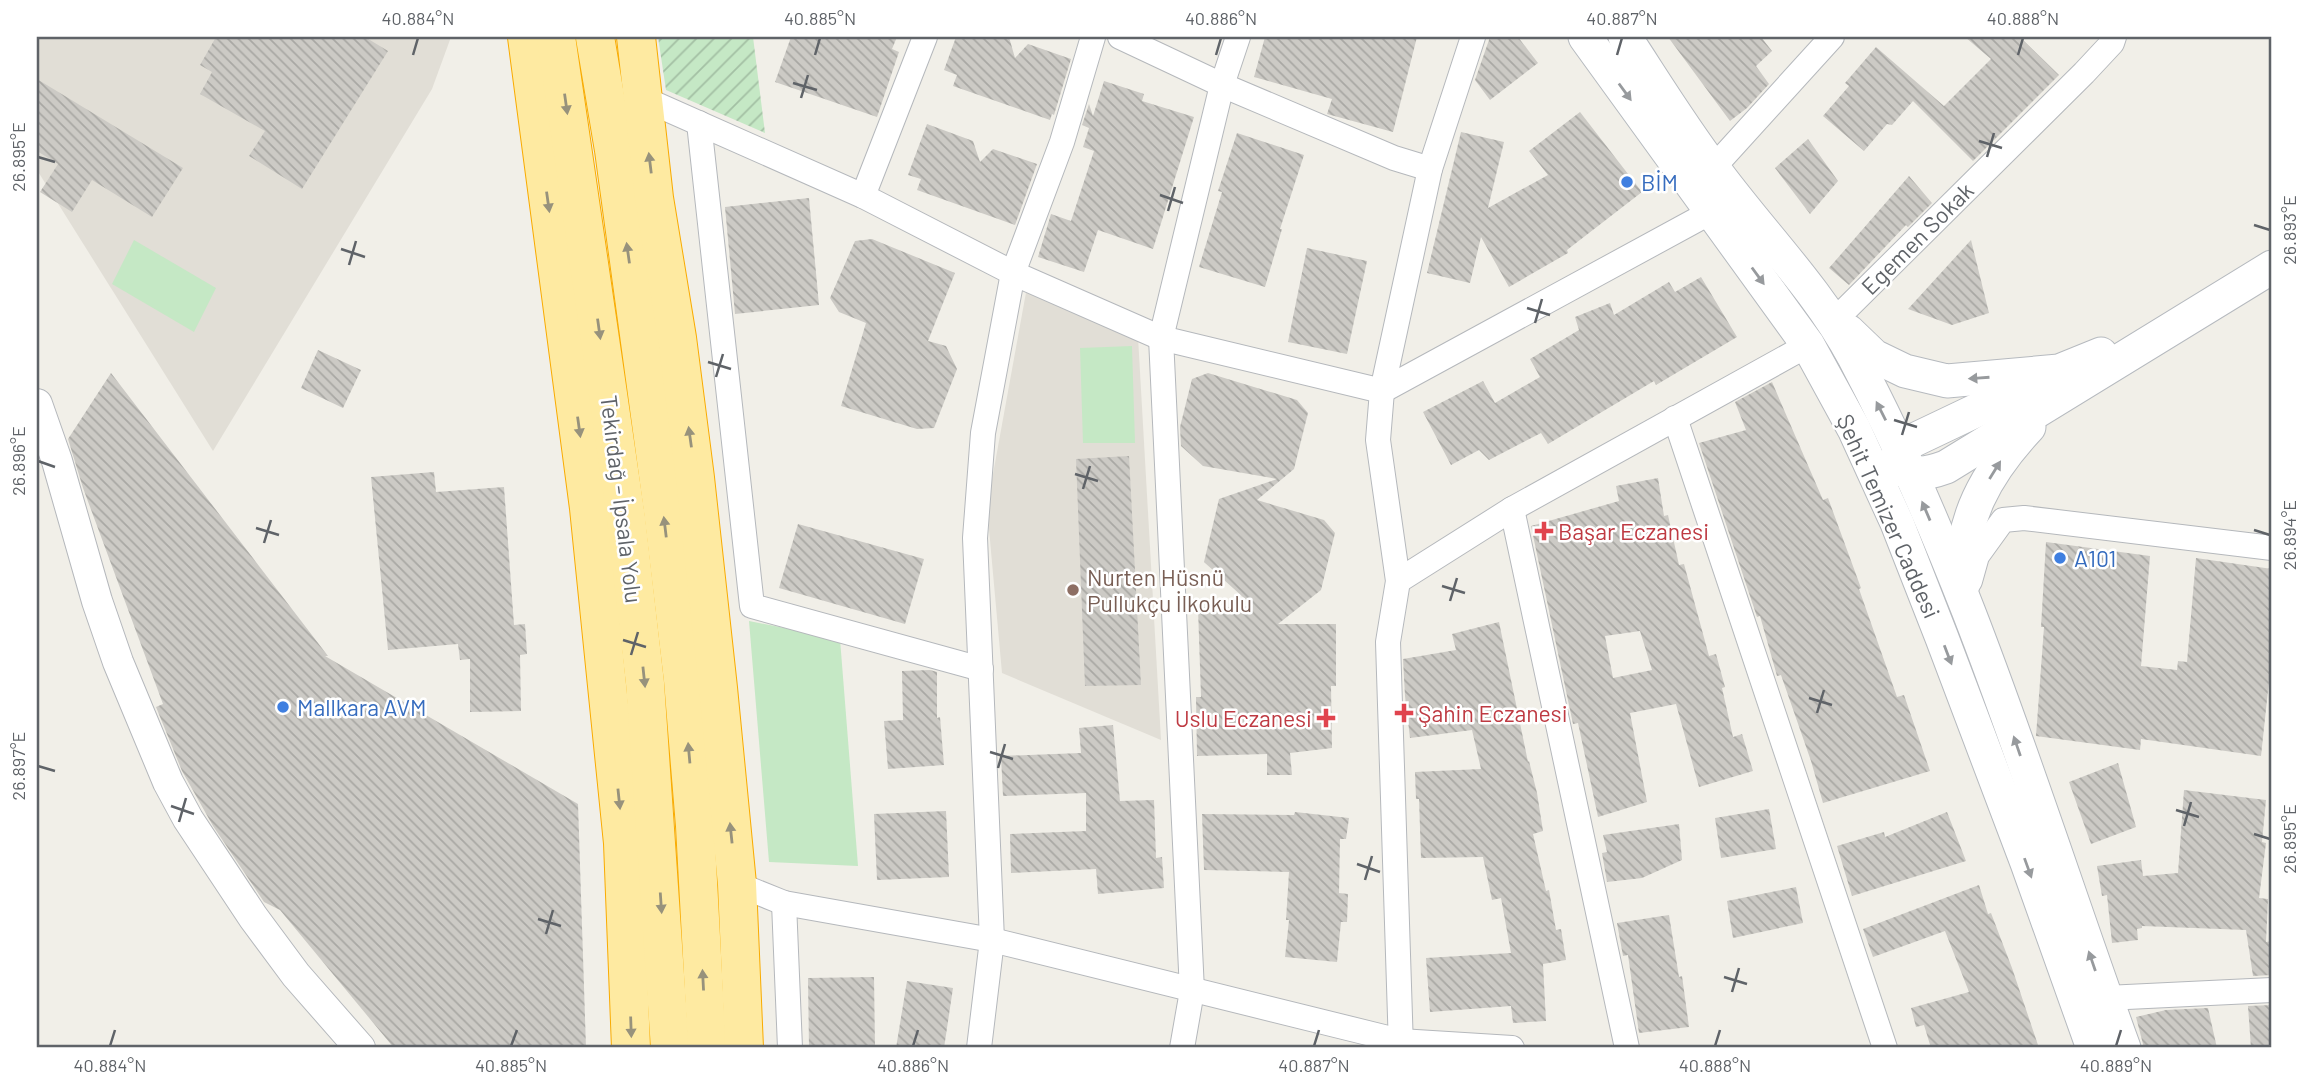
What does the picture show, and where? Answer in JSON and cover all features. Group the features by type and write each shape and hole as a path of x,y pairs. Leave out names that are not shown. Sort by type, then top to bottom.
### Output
{"highway":[{"path":"527,37 590,508 623,843 631,1048"},
{"name":"Tekirdağ - İpsala Yolu","path":"556,37 626,518 645,683 670,1048"},
{"name":"Tekirdağ - İpsala Yolu","path":"595,37 616,163 662,497 683,680 695,826 707,1048"},
{"path":"636,37 654,198 687,414 709,604 737,884 744,1048"}],"main road":[{"name":"Şehit Temizer Caddesi","path":"1585,37 1808,345 1854,429 1897,523 2027,863 2093,1048"},
{"name":"Şehit Temizer Caddesi","path":"1625,37 1713,168 1832,316 1853,355 1964,604 2124,1048"},
{"path":"1897,523 1889,481 1910,442 2063,382 2184,320 2272,267"},
{"path":"1832,316 1874,356 1905,371 1947,381 2063,382"},
{"path":"1964,604 1961,562 1964,538 1975,504 2010,447 2063,382"},
{"path":"1854,429 1871,450 1900,463"}],"street":[{"path":"863,196 925,37"},
{"path":"979,1048 992,940 975,538 983,433 1013,273 1062,142 1093,37"},
{"path":"1120,37 1222,85 1394,158 1430,169"},
{"path":"1182,1048 1192,991 1161,338 1222,85 1237,37"},
{"path":"1400,1045 1388,642 1398,581 1378,440 1382,391 1430,169 1473,37"},
{"path":"1713,168 1832,37"},
{"name":"Egemen Sokak","path":"1832,316 2084,72 2112,43 2114,37"},
{"path":"642,98 863,196 1013,273 1161,338 1382,391 1712,212"},
{"path":"699,123 752,606"},
{"path":"1398,581 1512,509 1808,345"},
{"path":"37,404 118,662 168,782 188,819 253,917 296,975 360,1048"},
{"path":"1675,418 1885,1048"},
{"path":"1512,509 1626,1048"},
{"path":"1964,604 1977,556 2003,520 2024,518 2272,548"},
{"path":"709,604 752,606 981,669"},
{"path":"737,884 784,903 992,940 1400,1045 1512,1048"},
{"path":"784,903 790,1048"},
{"path":"2106,998 2272,990"}],"shaded area":[{"path":"37,37 451,37 432,89 213,451 37,170"},
{"name":"Nurten Hüsnü Pullukçu İlkokulu","path":"1027,287 1138,337 1161,740 1002,673 987,507"}],"green space":[{"path":"658,37 753,37 765,133 666,90"},
{"path":"134,240 216,288 194,332 112,284"},
{"path":"1132,346 1135,443 1083,443 1080,348"},
{"path":"749,621 840,639 858,866 769,862"}],"building":[{"path":"216,37 365,37 388,51 302,189 249,156 265,131 200,94 212,72 200,65"},
{"path":"791,37 897,37 892,49 899,52 877,117 775,82"},
{"path":"956,37 1009,37 1015,58 1028,44 1071,59 1054,115 1052,114 1050,120 953,86 957,75 944,70"},
{"path":"1265,37 1417,37 1393,132 1327,114 1332,99 1254,77"},
{"path":"1490,37 1518,37 1538,63 1490,100 1475,80"},
{"path":"1668,37 1761,37 1772,51 1756,66 1769,84 1747,108 1730,121"},
{"path":"1965,37 2020,37 2059,75 1973,161 1913,101 1892,125 1887,124 1864,151 1823,116 1849,86 1845,83 1876,47 1944,106 1991,59"},
{"path":"37,79 183,168 152,217 92,180 72,212 40,192 58,164 37,151"},
{"path":"1104,81 1144,94 1142,101 1194,117 1153,249 1098,230 1084,272 1038,257 1051,214 1071,221 1094,151 1083,147 1089,128 1082,125 1089,104 1093,116"},
{"path":"1580,112 1642,192 1567,250 1568,253 1509,287 1481,237 1470,283 1427,273 1461,132 1504,142 1488,208 1548,175 1529,151"},
{"path":"927,124 973,141 980,162 993,149 1037,164 1015,225 917,190 921,179 908,175"},
{"path":"1237,133 1304,155 1265,287 1199,267 1222,192 1218,191"},
{"path":"1808,139 1838,181 1810,214 1775,168"},
{"path":"1909,176 1932,203 1908,227 1906,225 1849,285 1829,268"},
{"path":"809,198 819,305 735,314 725,207"},
{"path":"872,239 955,273 928,341 946,346 957,369 934,428 917,429 841,406 866,323 839,312 830,298 855,241"},
{"path":"1971,240 1989,313 1952,325 1908,309"},
{"path":"1307,248 1367,261 1347,354 1288,342"},
{"path":"1701,277 1737,337 1656,385 1654,381 1548,444 1541,433 1489,460 1479,450 1451,465 1423,412 1483,381 1495,403 1540,377 1530,359 1579,330 1575,317 1610,303 1614,315 1669,282 1675,292"},
{"path":"318,350 361,370 343,408 301,388"},
{"name":"Mallkara AVM","path":"111,373 328,656 325,656 578,804 586,1048 394,1048 280,910 264,902 213,826 182,771 156,707 163,704 83,488 68,439"},
{"path":"1208,373 1297,400 1308,413 1294,469 1257,500 1324,520 1335,533 1321,590 1278,624 1336,624 1336,686 1331,686 1332,748 1290,753 1292,775 1267,775 1267,754 1197,756 1196,697 1201,697 1198,608 1253,606 1204,562 1219,499 1277,479 1203,466 1181,446 1180,427 1192,379"},
{"path":"1772,382 1823,500 1828,498 1897,697 1904,695 1930,771 1823,803 1811,761 1781,675 1777,676 1760,616 1757,617 1699,443 1746,430 1735,402"},
{"path":"1129,456 1141,685 1085,686 1076,459"},
{"path":"434,472 436,492 504,487 514,625 525,624 527,654 520,655 521,711 470,712 470,659 460,660 458,644 388,650 371,477"},
{"path":"1658,478 1664,516 1668,515 1679,565 1684,564 1709,656 1716,654 1725,687 1722,688 1733,737 1742,734 1753,771 1699,787 1676,704 1630,713 1647,802 1598,817 1578,723 1573,724 1531,526 1619,501 1616,486","holes":["1640,631 1652,670 1613,678 1605,636"]},
{"path":"798,524 924,559 905,624 779,588"},
{"path":"2046,542 2150,556 2141,666 2177,670 2178,661 2187,662 2196,558 2272,569 2272,653 2261,756 2141,739 2140,750 2036,736 2044,627 2041,627"},
{"path":"1499,622 1537,793 1543,831 1533,834 1546,891 1549,890 1556,930 1561,929 1566,960 1543,964 1546,1021 1513,1023 1511,1006 1430,1012 1426,958 1511,953 1501,898 1492,900 1483,857 1421,858 1419,799 1416,799 1415,772 1481,769 1472,730 1410,738 1403,659 1456,650 1452,634"},
{"path":"902,671 937,672 937,718 940,717 944,765 888,769 884,721 903,720"},
{"path":"1113,725 1120,801 1154,800 1156,858 1162,857 1164,888 1098,894 1096,869 1011,873 1010,834 1086,831 1086,793 1003,796 1001,756 1081,753 1079,728"},
{"path":"2118,763 2136,827 2091,844 2069,782"},
{"path":"2184,790 2266,800 2262,842 2266,843 2259,898 2268,899 2266,942 2272,941 2272,975 2253,976 2246,930 2142,926 2137,929 2138,940 2112,943 2107,895 2102,896 2097,866 2141,860 2143,876 2178,873"},
{"path":"1769,809 1776,849 1721,858 1715,818"},
{"path":"946,811 949,877 877,880 874,814"},
{"path":"1295,812 1349,818 1346,839 1340,839 1339,893 1348,894 1347,922 1341,922 1337,962 1285,957 1289,920 1286,920 1289,872 1204,870 1202,814 1294,815"},
{"path":"1947,812 1966,861 1852,896 1837,846 1884,832 1885,837"},
{"path":"1679,824 1682,860 1642,878 1607,882 1602,853 1607,852 1603,835"},
{"path":"1979,885 1988,914 1991,913 2012,968 2039,1048 1931,1048 1924,1025 1916,1027 1911,1008 1969,992 1945,931 1873,957 1863,929"},
{"path":"1796,887 1803,923 1733,938 1727,901"},
{"path":"1669,915 1689,1027 1639,1033 1628,955 1623,956 1617,923"},
{"path":"874,977 875,1048 809,1048 808,978"},
{"path":"907,981 953,988 944,1048 896,1048"},
{"path":"2272,1005 2272,1048 2251,1048 2248,1006"},
{"path":"2208,1008 2217,1048 2144,1048 2136,1017 2166,1010"}],"place":[{"name":"BİM","path":"1627,182"},
{"name":"Başar Eczanesi","path":"1544,531"},
{"name":"A101","path":"2060,558"},
{"name":"Nurten Hüsnü Pullukçu İlkokulu","path":"1073,590"},
{"name":"Mallkara AVM","path":"283,707"},
{"name":"Şahin Eczanesi","path":"1404,713"},
{"name":"Uslu Eczanesi","path":"1326,718"}]}
